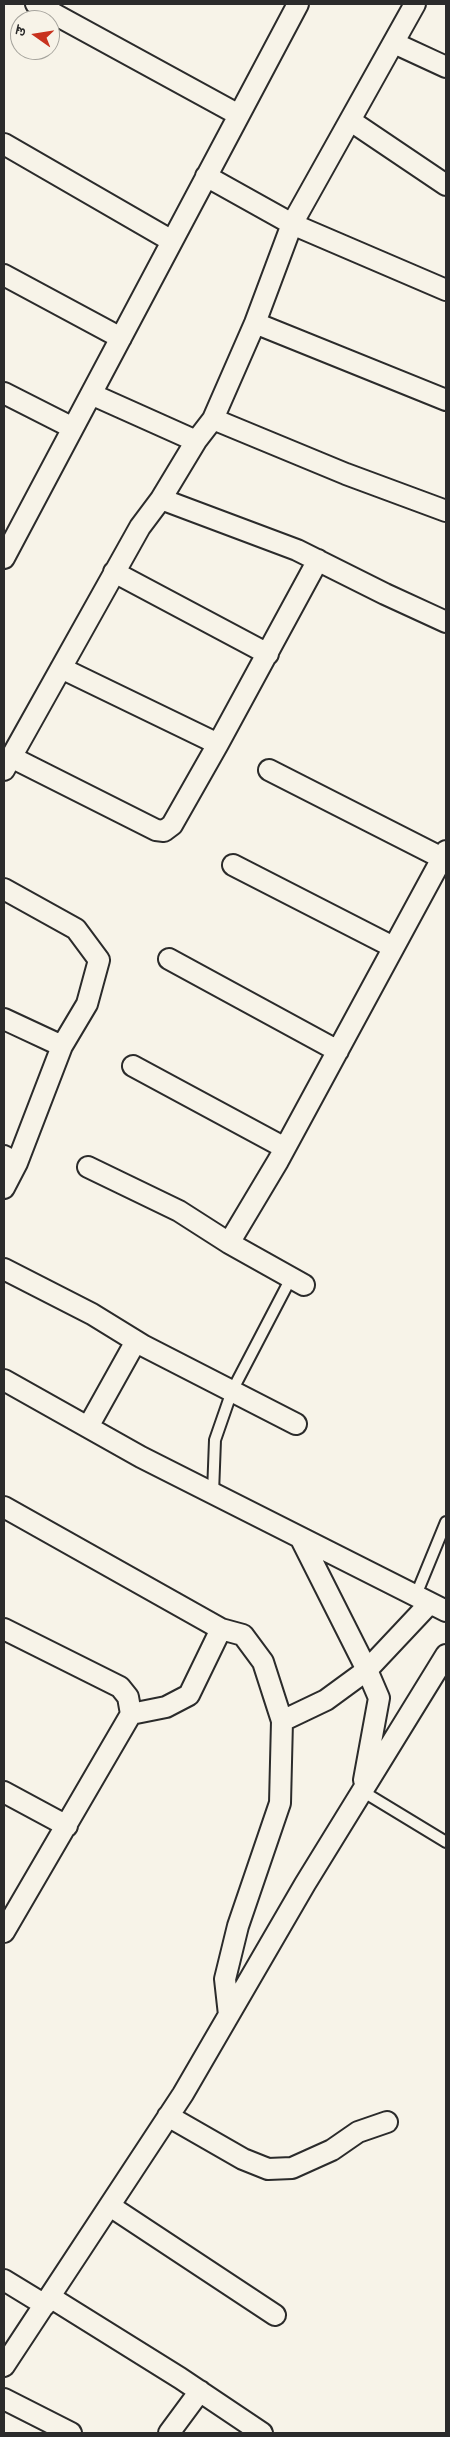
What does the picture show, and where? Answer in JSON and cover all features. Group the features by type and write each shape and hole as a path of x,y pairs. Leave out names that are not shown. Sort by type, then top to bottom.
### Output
{"street":[{"path":"36,4 239,115"},
{"path":"4,558 9,536 73,428 298,4"},
{"path":"318,560 172,826 164,831 156,830 7,764 140,527 161,499 196,441 213,419 255,323 292,224 415,4"},
{"path":"394,42 446,67"},
{"path":"351,121 446,185"},
{"path":"4,144 172,241"},
{"path":"206,176 292,224 446,290"},
{"path":"4,275 120,338"},
{"path":"255,323 446,400"},
{"path":"4,393 73,428"},
{"path":"91,394 196,441"},
{"path":"213,419 346,474 446,511"},
{"path":"161,499 296,550 445,619"},
{"path":"114,572 268,654"},
{"path":"61,668 218,744"},
{"path":"229,1243 285,1148 444,855 269,770"},
{"path":"233,865 394,947"},
{"path":"4,889 76,929 99,960 87,1004 62,1046 11,1159 4,1188"},
{"path":"169,959 338,1051"},
{"path":"4,1019 62,1046"},
{"path":"133,1066 285,1148"},
{"path":"88,1167 179,1211 229,1243 297,1282"},
{"path":"4,1269 92,1314 136,1341 296,1424"},
{"path":"88,1427 136,1341"},
{"path":"4,1380 213,1494 431,1603 368,1670 326,1700 282,1721"},
{"path":"4,1506 221,1628 244,1635 263,1662 282,1721 280,1803 238,1926 225,1979 229,2015"},
{"path":"301,1539 368,1670 379,1698 362,1791"},
{"path":"4,1628 120,1687 128,1697 131,1714 4,1932"},
{"path":"131,1714 166,1707 189,1695 221,1628"},
{"path":"4,2366 168,2116 305,1884 446,1655"},
{"path":"4,1792 67,1826"},
{"path":"168,2116 244,2158 268,2169 292,2168 332,2150 358,2132 387,2122"},
{"path":"110,2206 275,2315"},
{"path":"4,2280 48,2301 200,2391 262,2433"},
{"path":"169,2433 200,2391"},
{"path":"4,2399 71,2433"}],"lane":[{"path":"213,1494 215,1440 232,1391 297,1282"},
{"path":"431,1603 446,1522"},
{"path":"362,1791 446,1842"}]}
